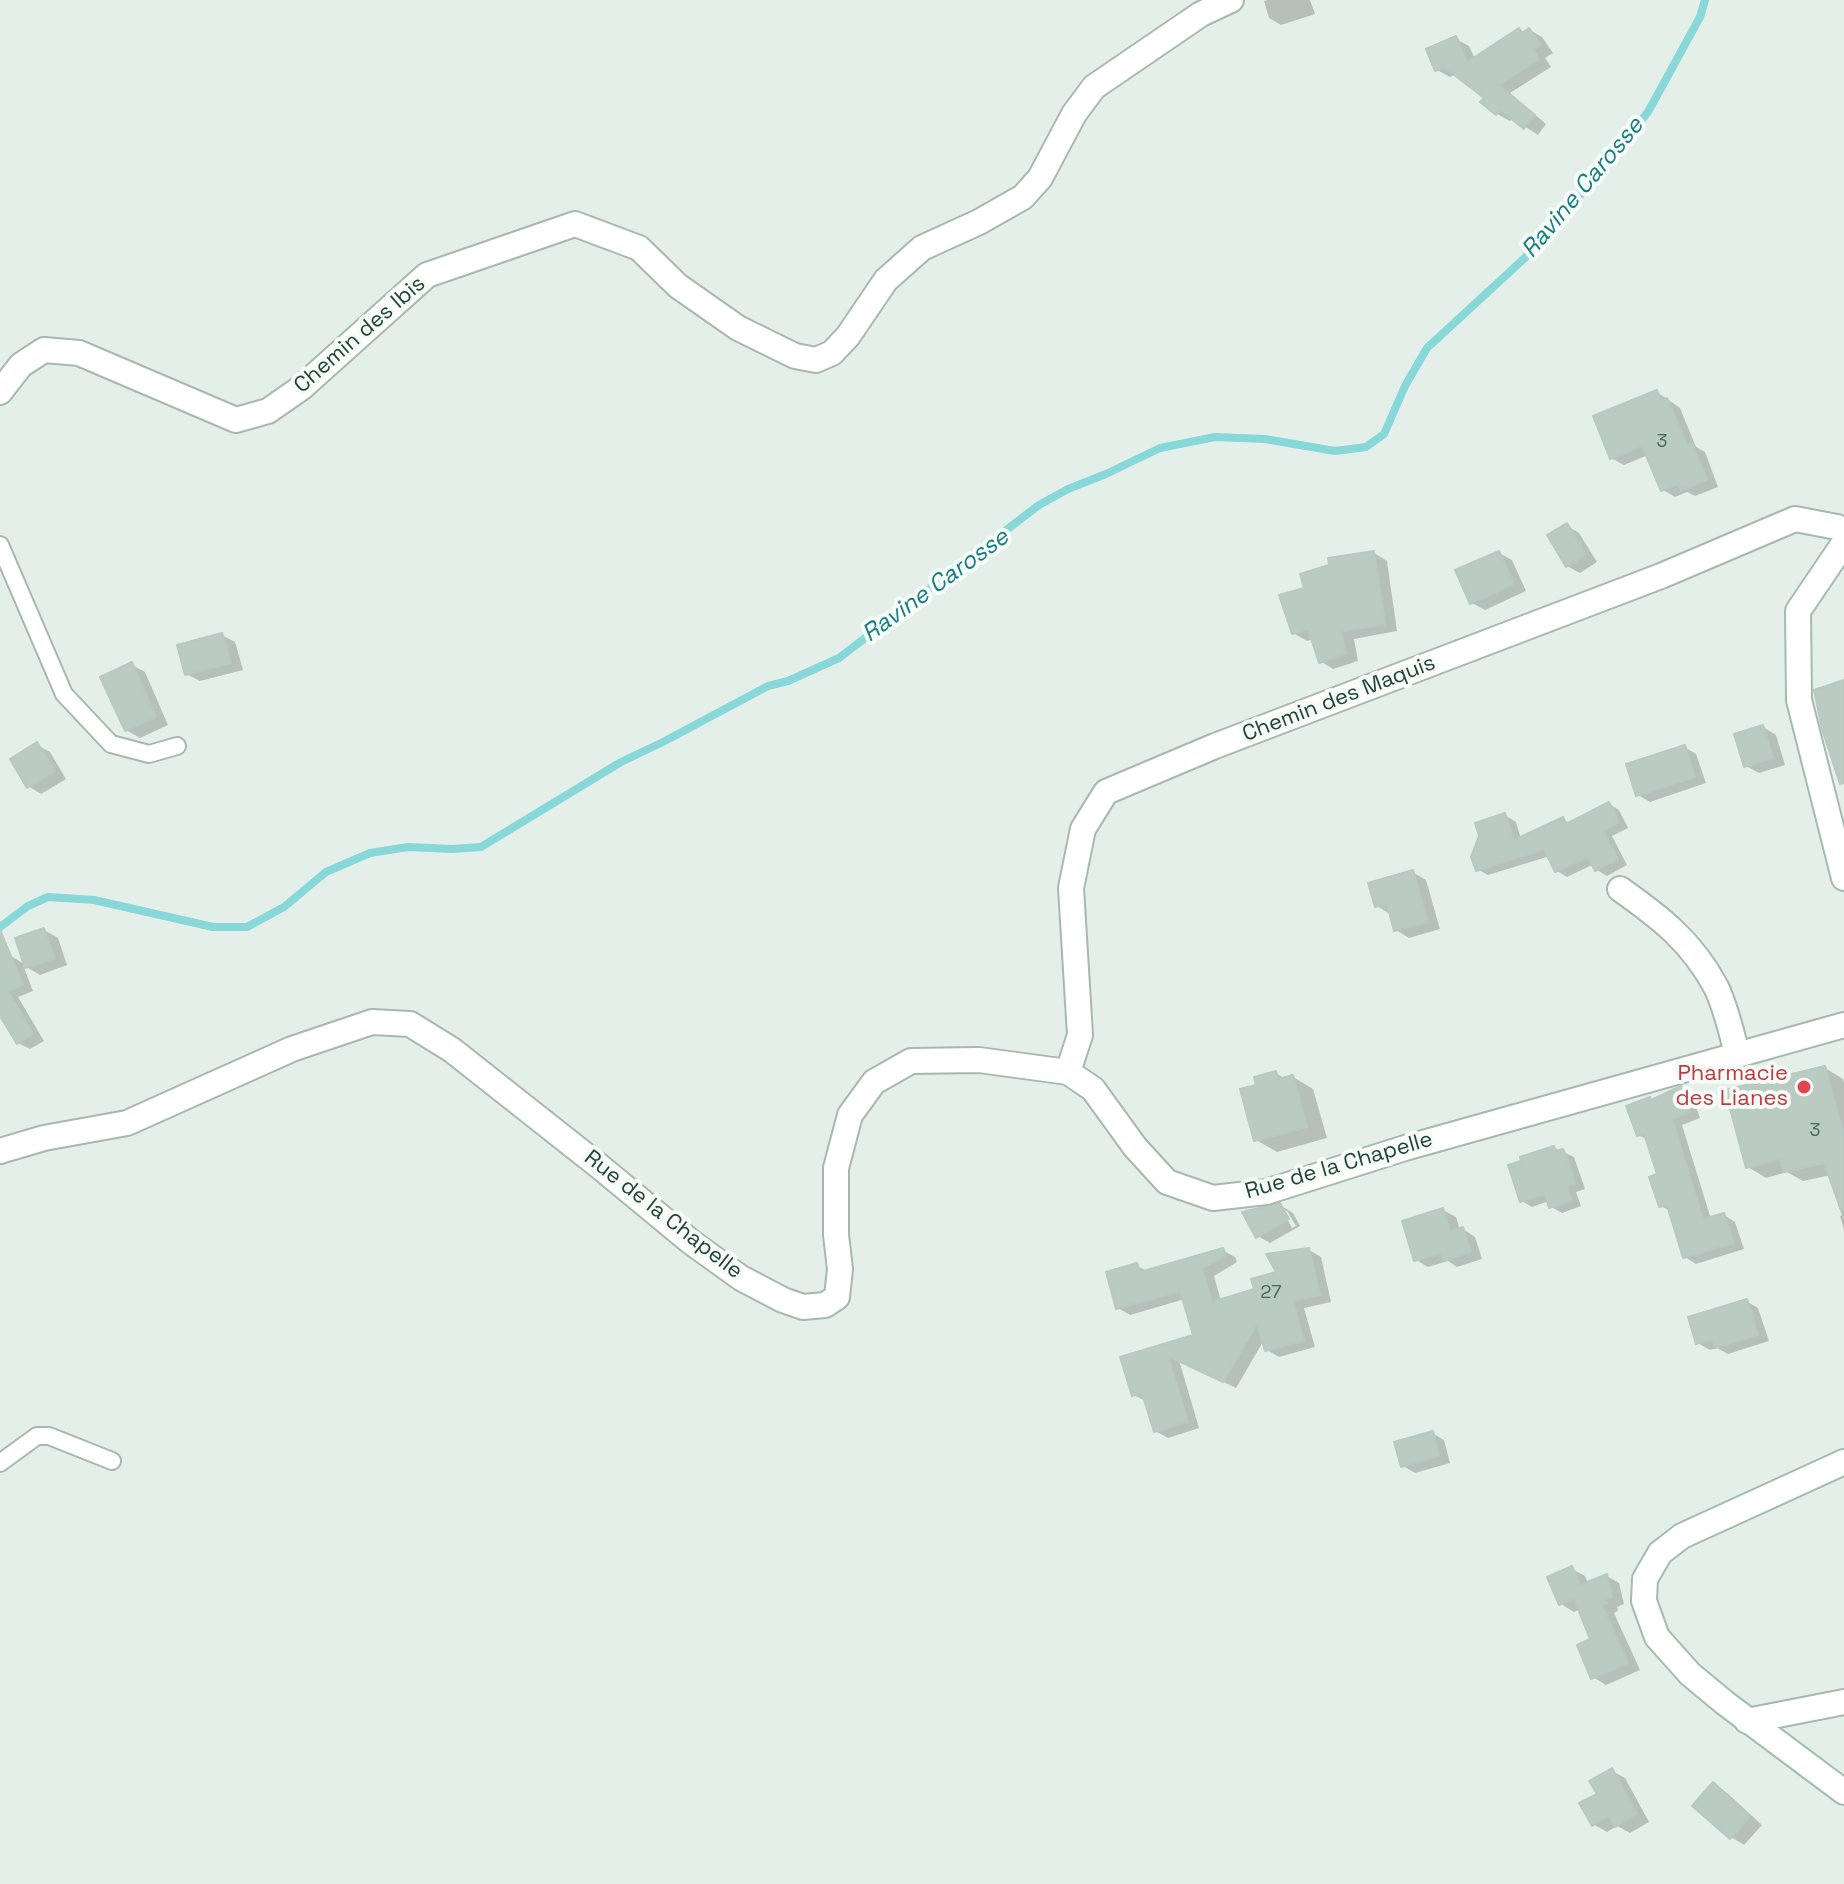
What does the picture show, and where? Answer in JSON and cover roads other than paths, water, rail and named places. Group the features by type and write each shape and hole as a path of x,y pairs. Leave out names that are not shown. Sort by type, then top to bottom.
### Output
{"street":[{"name":"Chemin des Ibis","path":"0,392 21,365 44,350 79,353 236,420 268,411 301,388 427,275 575,224 639,248 678,286 738,328 795,356 816,360 832,353 848,336 886,280 922,248 979,222 1023,197 1040,178 1074,114 1094,87 1201,14 1231,0"},
{"name":"Chemin des Maquis","path":"1068,1072 1080,1035 1071,888 1083,829 1106,792 1230,741 1661,576 1795,519 1827,524 1844,531"},
{"path":"1844,543 1798,611 1799,700 1838,826 1844,878"},
{"path":"1620,889 1666,921 1695,953 1717,989 1737,1053"},
{"name":"Rue de la Chapelle","path":"0,1151 44,1138 127,1123 292,1049 372,1022 410,1024 452,1050 691,1242 741,1278 803,1307 825,1305 837,1297 840,1269 836,1235 836,1168 850,1115 874,1082 911,1061 979,1060 1068,1072 1093,1089 1135,1147 1167,1182 1213,1198 1266,1192 1405,1148 1844,1025"},
{"path":"1844,1462 1682,1536 1660,1553 1645,1579 1644,1601 1657,1637 1690,1674 1747,1721 1844,1792"},
{"path":"1747,1721 1844,1702"}],"lane":[{"path":"0,545 64,694 111,744 149,754 177,746"},
{"path":"0,1463 37,1436 49,1436 112,1461"}],"waterway":[{"name":"Ravine Carosse","path":"0,927 28,906 48,897 94,900 213,927 247,927 284,907 326,872 370,853 408,847 481,847 621,762 768,686 788,681 839,658 1039,505 1068,489 1160,448 1215,437 1265,439 1335,451 1366,447 1384,434 1405,386 1427,348 1541,243 1648,112 1700,17 1705,0"}],"place":[{"name":"Pharmacie des Lianes","path":"1804,1087"}]}
